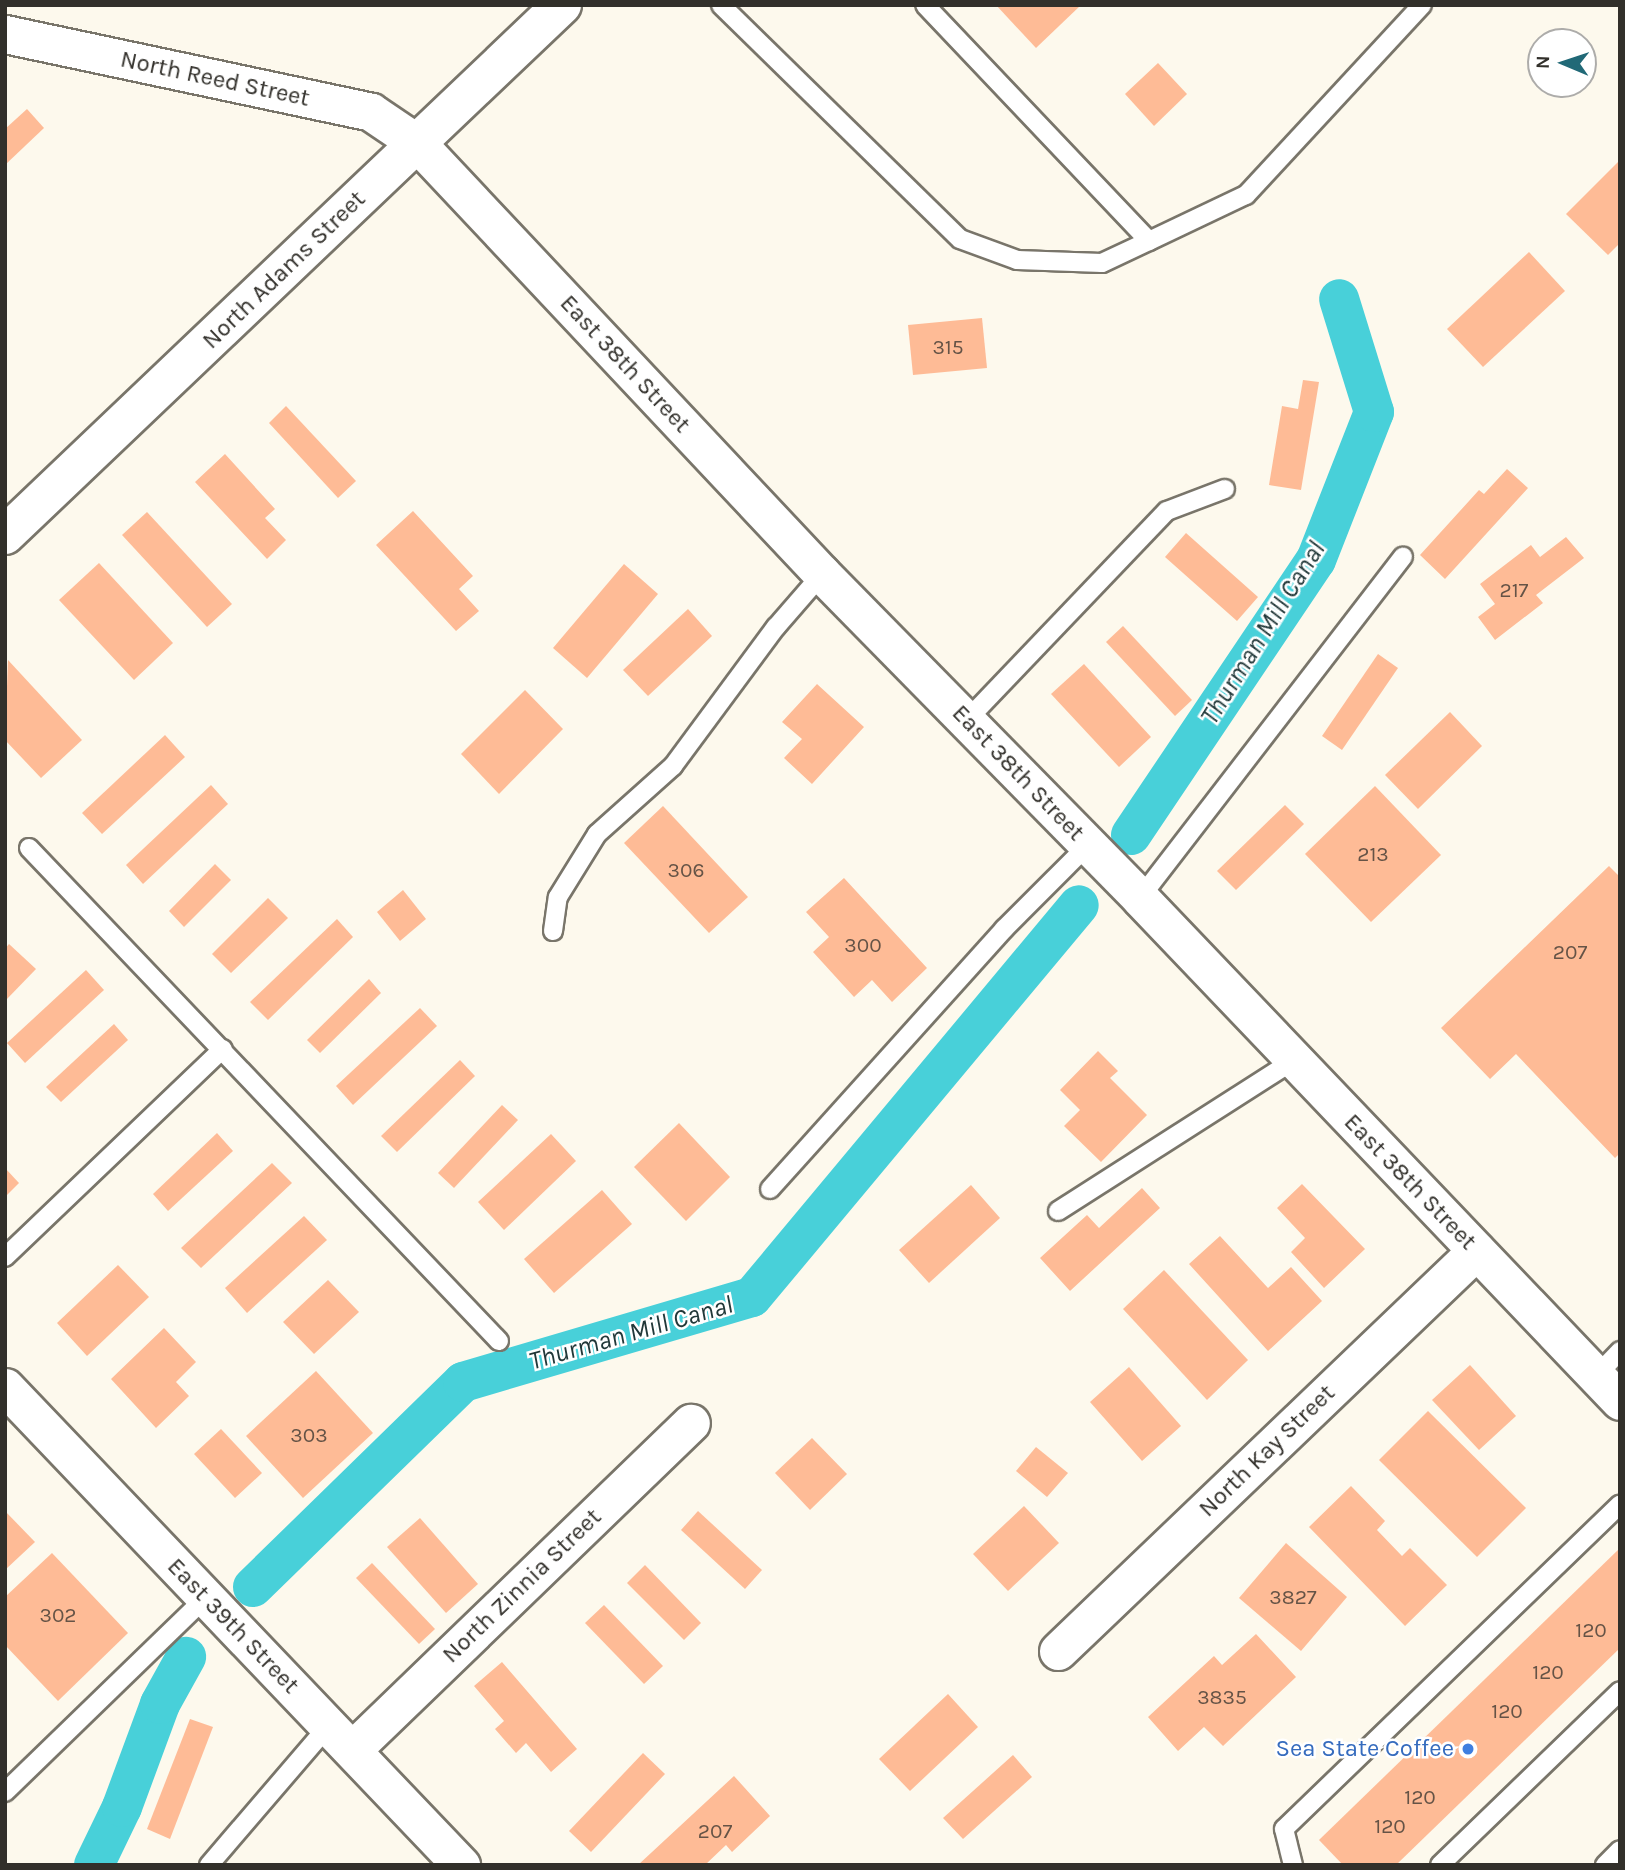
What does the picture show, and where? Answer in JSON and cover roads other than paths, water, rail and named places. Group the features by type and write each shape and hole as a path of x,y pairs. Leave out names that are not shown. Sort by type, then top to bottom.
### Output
{"street":[{"name":"North Adams Street","path":"5,535 562,5"},
{"name":"North Reed Street","path":"5,34 371,112 417,143"},
{"name":"East 38th Street","path":"417,143 822,574 1140,898 1476,1251 1612,1376"},
{"name":"North Kay Street","path":"1058,1651 1476,1251"},
{"name":"East 39th Street","path":"7,1393 461,1865"},
{"name":"North Zinnia Street","path":"340,1737 691,1423"}],"lane":[{"path":"722,5 960,239 1017,260 1102,263 1245,195 1422,5"},
{"path":"925,5 1149,241"},
{"path":"967,720 1167,511 1225,489"},
{"path":"1140,898 1403,556"},
{"path":"553,931 558,897 597,834 673,766 776,627 822,574"},
{"path":"770,1189 1004,929 1088,845"},
{"path":"29,848 499,1341"},
{"path":"5,1257 223,1049"},
{"path":"1058,1211 1294,1060"},
{"path":"1293,1865 1284,1829 1620,1505"},
{"path":"5,1792 206,1597"},
{"path":"1440,1865 1620,1691"},
{"path":"209,1865 340,1737"},
{"path":"1605,1865 1620,1850"}],"waterway":[{"name":"Thurman Mill Canal","path":"1131,835 1316,560 1374,412 1339,299"},
{"name":"Thurman Mill Canal","path":"253,1587 463,1382 752,1297 1079,905"},
{"name":"Thurman Mill Canal","path":"94,1865 122,1807 160,1704 186,1657"}],"place":[{"name":"Sea State Coffee","path":"1468,1749"}]}
